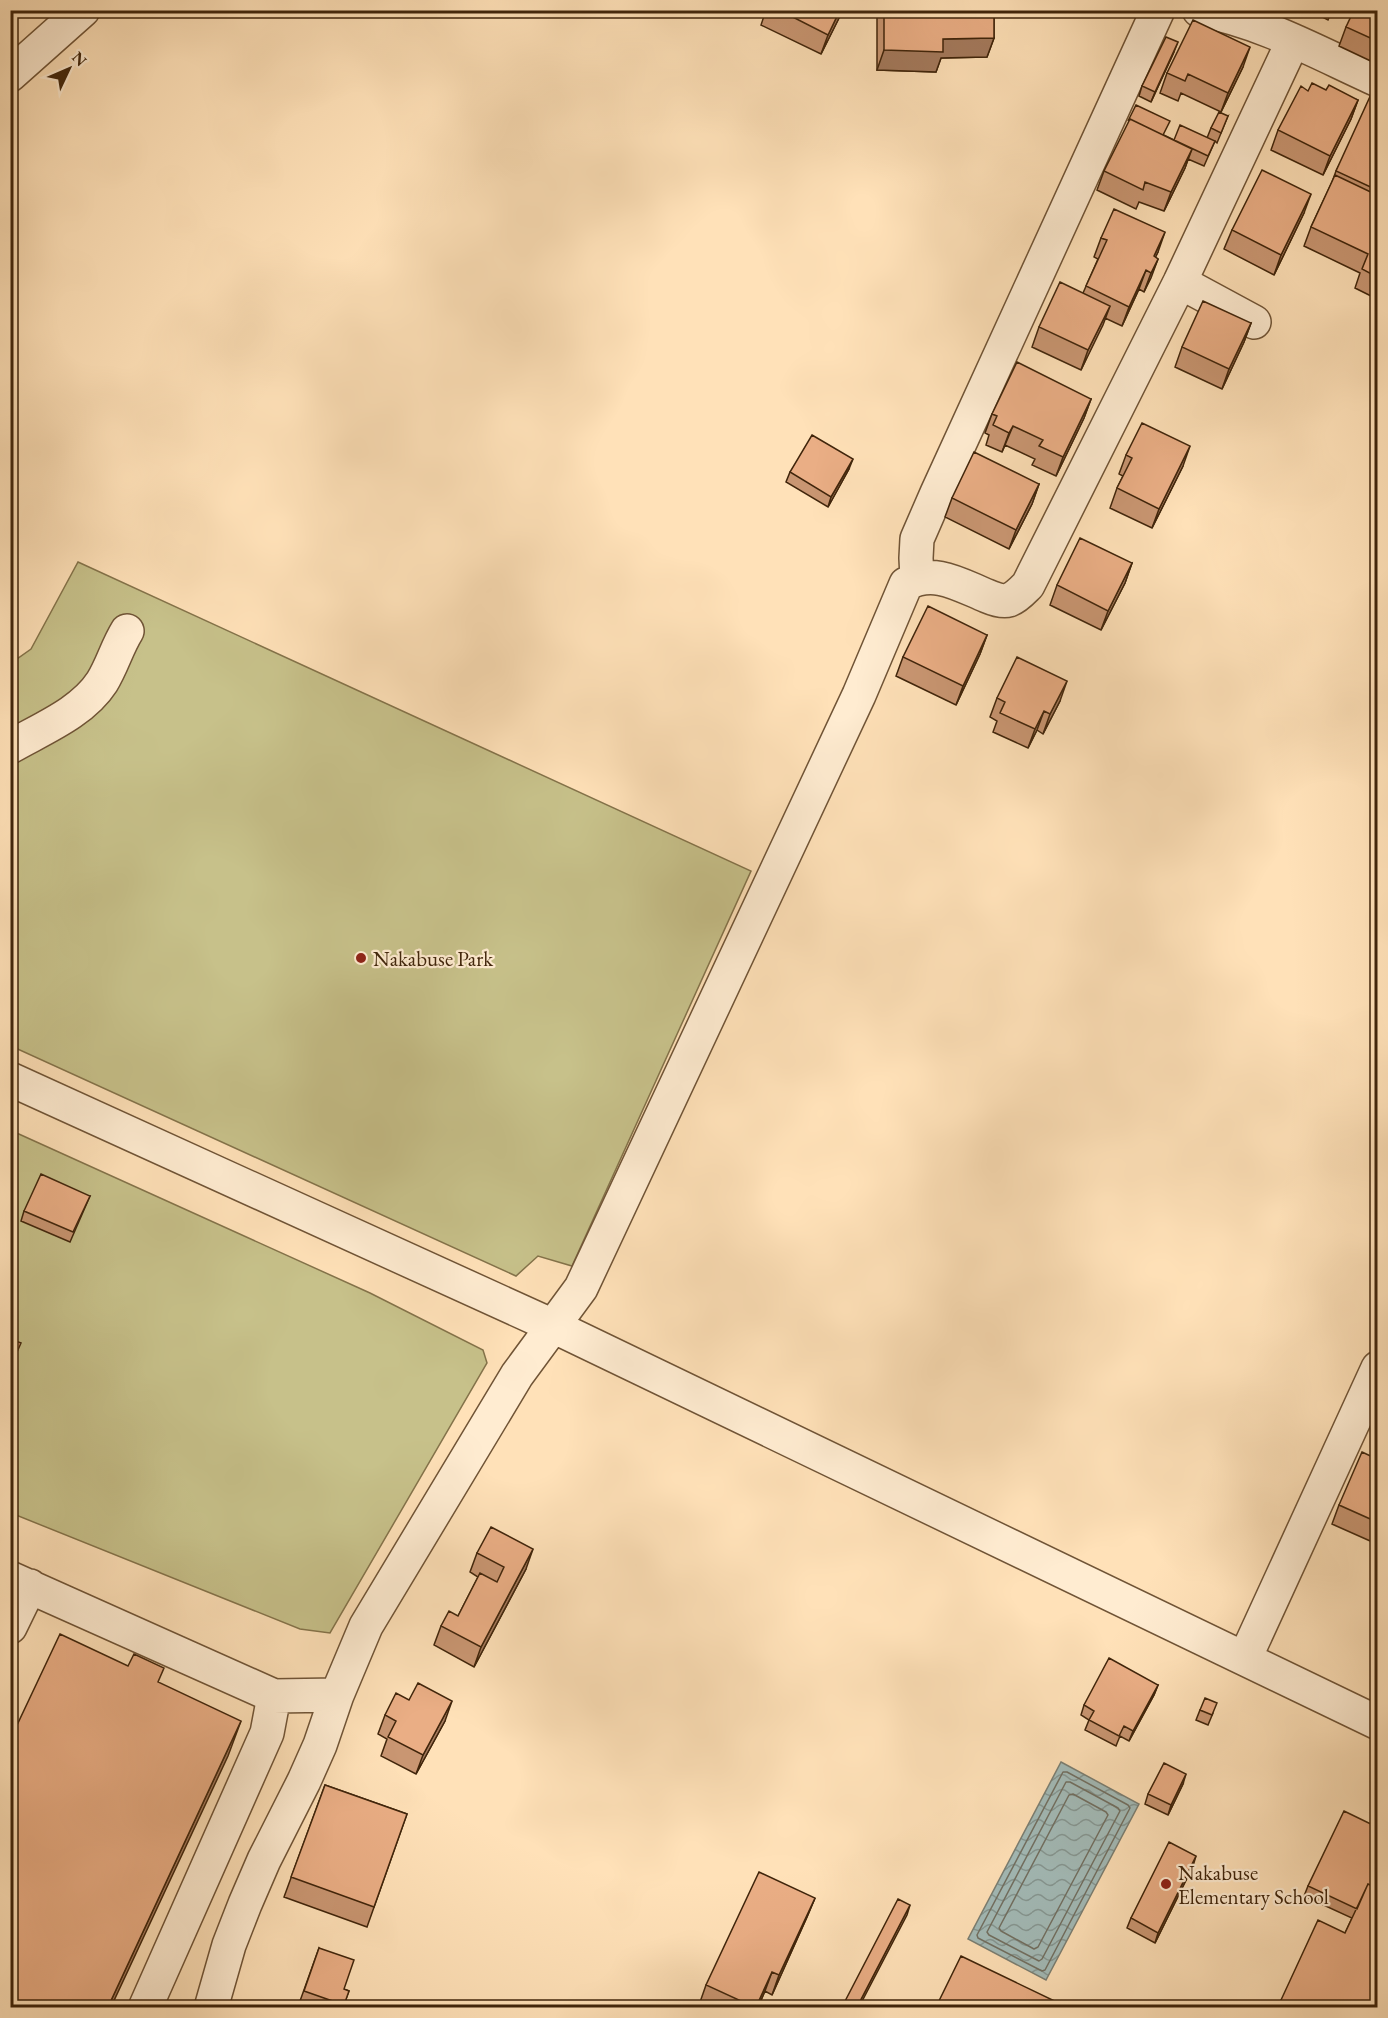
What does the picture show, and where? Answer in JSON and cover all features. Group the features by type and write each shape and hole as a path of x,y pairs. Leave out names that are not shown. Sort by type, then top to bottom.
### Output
{"street":[{"path":"10,75 83,10"},
{"path":"917,578 917,539 1158,10"},
{"path":"1217,12 1293,41 1377,80"},
{"path":"211,2007 229,1945 245,1904 264,1860 304,1781 366,1626 517,1375 581,1288 854,706 906,584 917,578 936,577 952,581 996,600 1007,601 1019,595 1068,538 1180,282 1293,41"},
{"path":"1180,282 1254,321"},
{"path":"10,747 78,707 101,682 128,631"},
{"path":"10,1079 554,1326 1377,1723"},
{"path":"1245,1658 1377,1368"},
{"path":"10,1627 20,1582 274,1696 337,1695"},
{"path":"145,2007 267,1733 274,1696"}],"shaded area":[{"name":"Nakabuse Park","path":"78,562 751,871 572,1266 538,1256 516,1276 11,1046 10,664 31,649"},
{"path":"10,1130 370,1293 483,1350 487,1363 330,1633 300,1629 11,1513"}],"water":[{"path":"1061,1762 1139,1804 1046,1980 968,1939"}],"building":[{"path":"779,10 840,10 828,35"},
{"path":"884,10 994,10 994,38 943,39 943,52 884,50"},
{"path":"1354,10 1377,10 1377,41 1346,27"},
{"path":"1193,20 1250,47 1228,93 1188,74 1185,81 1167,73"},
{"path":"1166,37 1178,42 1155,92 1142,86"},
{"path":"1312,83 1326,90 1329,85 1358,100 1330,156 1278,130 1301,86 1308,91"},
{"path":"1373,90 1377,92 1377,190 1336,171"},
{"path":"1136,105 1170,121 1163,135 1130,119 1128,121"},
{"path":"1219,112 1228,116 1221,133 1211,128"},
{"path":"1130,119 1192,149 1171,192 1145,182 1143,190 1104,171"},
{"path":"1180,125 1215,141 1208,156 1174,140"},
{"path":"1262,170 1311,194 1281,255 1232,230"},
{"path":"1335,175 1377,195 1377,277 1362,269 1368,254 1311,227"},
{"path":"1114,209 1165,232 1154,256 1158,259 1151,273 1146,270 1129,307 1086,286 1107,240 1101,238"},
{"path":"1060,282 1110,306 1088,350 1039,327"},
{"path":"1203,301 1251,323 1229,369 1182,347"},
{"path":"1017,362 1091,399 1063,457 1039,446 1043,440 1013,426 1009,433 993,425 997,416 992,414"},
{"path":"1142,423 1190,446 1159,509 1117,488 1132,458 1126,455"},
{"path":"812,435 853,459 831,497 790,472"},
{"path":"974,452 1039,484 1016,530 952,498"},
{"path":"1080,538 1132,563 1108,611 1057,585"},
{"path":"928,606 987,635 963,686 903,657"},
{"path":"1017,657 1067,681 1050,714 1044,711 1035,729 1000,713 1005,702 997,698"},
{"path":"41,1174 90,1196 73,1232 24,1211"},
{"path":"10,1339 21,1343 10,1368"},
{"path":"1362,1452 1377,1459 1377,1522 1339,1505"},
{"path":"491,1527 533,1549 481,1647 441,1626 449,1611 458,1616 480,1573 497,1582 504,1567 477,1553"},
{"path":"60,1634 128,1666 134,1654 164,1668 158,1682 241,1721 108,2007 10,2007 10,1740"},
{"path":"1109,1658 1158,1685 1133,1731 1124,1726 1119,1736 1089,1720 1094,1711 1084,1705"},
{"path":"418,1683 452,1701 423,1755 388,1737 396,1721 385,1715 396,1693 409,1700"},
{"path":"1205,1698 1217,1703 1212,1715 1200,1710"},
{"path":"1164,1763 1186,1774 1171,1805 1148,1794"},
{"path":"325,1785 407,1814 374,1907 291,1877"},
{"path":"1344,1811 1377,1827 1377,1888 1368,1884 1357,1909 1308,1886"},
{"path":"1169,1842 1196,1856 1158,1933 1131,1918"},
{"path":"759,1872 815,1898 779,1975 772,1972 754,2007 706,1985"},
{"path":"1368,1884 1377,1888 1377,2007 1297,2007 1281,2000 1318,1920 1345,1933"},
{"path":"898,1899 910,1905 857,2007 842,2007"},
{"path":"319,1948 354,1960 344,1989 349,1991 344,2005 304,1991"},
{"path":"961,1956 1067,2007 936,2007"}],"place":[{"name":"Nakabuse Park","path":"361,958"},
{"name":"Nakabuse Elementary School","path":"1166,1884"}]}
